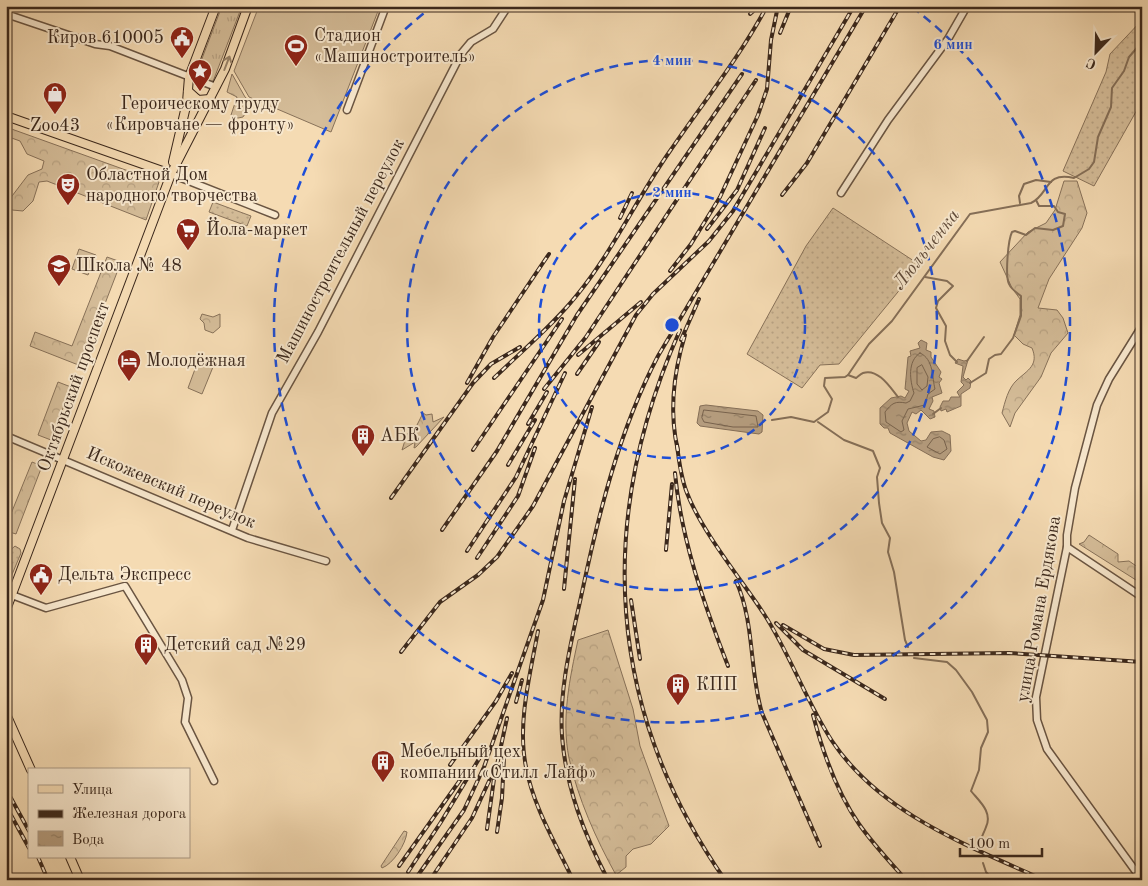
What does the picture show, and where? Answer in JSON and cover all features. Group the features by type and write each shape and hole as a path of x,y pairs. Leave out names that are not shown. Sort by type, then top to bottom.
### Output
{"main road":[{"name":"Октябрьский проспект","path":"171,174 188,91 189,77 216,6"},
{"name":"Октябрьский проспект","path":"7,606 171,174 216,87 248,6"},
{"path":"188,91 198,100 210,99"},
{"path":"6,116 171,174"},
{"path":"6,714 30,768"},
{"path":"70,858 80,880"}],"street":[{"path":"347,110 386,6"},
{"name":"Машиностроительный переулок","path":"232,530 272,413 318,332 461,54 471,42 493,29 508,6"},
{"path":"841,194 882,128 948,38 967,6"},
{"path":"6,14 95,44 110,46 216,87"},
{"path":"171,174 275,215"},
{"name":"улица Романа Ердякова","path":"1142,326 1109,379 1097,405 1076,488 1067,535 1067,547 1036,696 1036,720 1047,749 1142,880"},
{"name":"Искожевский переулок","path":"6,436 248,538 326,561"},
{"path":"1067,547 1142,597"},
{"path":"12,595 46,608 125,586 182,680 188,698 185,722 214,781"}],"green space":[{"path":"222,6 242,6 212,84 195,77"},
{"name":"Стадион «Машиностроитель»","path":"259,6 380,6 331,132 249,97 234,71"},
{"path":"1142,20 1142,101 1094,186 1063,171 1106,72 1110,54"},
{"path":"232,74 245,97 252,103 243,117 238,118 231,115 237,97 227,92"},
{"path":"6,127 159,182 146,220 47,181 39,182 33,201 23,211 12,210 9,200 28,175 42,169 44,161 27,154 20,141 6,136"},
{"path":"1064,181 1077,181 1087,213 1082,228 1049,279 1038,308 1057,310 1063,318 1068,333 1051,353 1041,377 1015,413 1010,427 1002,413 1007,395 1014,383 1031,367 1034,354 1032,348 1023,344 1014,335 1020,315 1020,299 1012,288 1000,262 1028,232 1046,223 1055,210"},
{"path":"213,202 251,216 247,226 209,212"},
{"path":"833,208 920,265 839,364 820,365 802,388 747,354 806,246"},
{"path":"79,249 96,255 88,275 72,269"},
{"path":"107,257 121,262 81,366 30,346 35,332 72,346"},
{"path":"202,314 213,317 220,314 220,327 213,333 205,330 204,323 200,319"},
{"path":"198,361 213,367 202,394 188,388"},
{"path":"58,382 71,387 51,440 38,435"},
{"path":"423,413 426,415 432,414 433,422 444,417 416,447 414,448 415,442 402,450 407,434 417,425"},
{"path":"32,462 42,466 16,534 6,531 6,526"},
{"path":"1089,535 1118,554 1118,562 1129,561 1142,570 1142,580 1136,580 1079,544 1084,542"},
{"path":"15,546 20,549 21,553 6,589 6,554"},
{"path":"608,630 633,709 640,746 669,826 651,844 633,849 626,856 626,867 616,875 601,847 577,789 569,758 566,728 570,683 578,640"},
{"path":"404,831 407,832 402,848 382,868 381,866"}],"water":[{"path":"921,340 927,343 926,350 931,352 931,357 941,372 939,377 942,379 939,383 942,393 932,397 933,401 929,409 934,411 935,417 930,419 921,410 916,414 912,412 907,423 909,431 921,441 926,440 931,432 942,431 950,435 951,451 944,460 933,457 890,433 888,428 884,428 880,424 880,408 891,398 901,396 905,398 909,391 905,389 908,357 911,356 910,351 920,348 918,343"},
{"path":"958,359 968,360 963,377 971,381 970,388 961,394 961,406 947,412 946,409 941,411 940,407 943,401 949,401 951,397 960,397 957,392 964,385 961,382 963,366 955,363"},
{"path":"706,405 758,411 763,415 762,432 759,434 700,426 697,423 700,406"}],"waterway":[{"name":"Люльченка","path":"772,420 791,417 814,422 828,412 832,399 824,386 825,378 845,377 848,375 869,344 892,321 970,214 1031,203 1042,194 1052,180 1064,177 1074,178 1089,169 1094,162 1098,137 1111,107 1112,88 1124,71 1129,57 1142,42"},
{"path":"1020,203 1019,196 1024,184 1036,180 1051,182"},
{"path":"970,383 986,373 989,359 1001,354 1013,338 1021,316 1021,296 1011,288 1007,274 1009,242 1012,232 1015,231 1026,235 1035,228 1053,230 1063,226 1065,214 1058,212 1054,206 1039,206 1036,200"},
{"path":"925,277 947,281 953,286 938,301 936,308 946,326 945,341 950,355 957,362"},
{"path":"967,361 984,337"},
{"path":"848,375 856,378 863,373 874,373 883,379 898,397"},
{"path":"933,414 941,408"},
{"path":"818,422 844,440 873,451 880,468 877,477 882,523 890,538 888,552 894,572 905,640 908,647"},
{"path":"914,658 947,662 956,670 972,692 987,720 988,732 981,748 979,770 971,791 984,807 988,816 988,822 980,843 982,848"},
{"path":"983,863 986,872 993,880"}],"railway":[{"path":"750,14 759,6"},
{"path":"494,378 558,317 590,278 658,169 733,62 767,6"},
{"path":"670,271 691,244 720,197 758,115 767,89 771,40 778,6"},
{"path":"780,33 791,6"},
{"path":"835,10 837,6"},
{"path":"401,652 440,602 478,575 497,557 533,506 636,315 653,294 709,241 733,211 854,6"},
{"path":"608,880 584,828 572,792 564,755 562,701 570,649 611,474 632,413 658,356 866,6"},
{"path":"782,195 807,163 900,6"},
{"path":"442,530 497,451 577,315 742,74"},
{"path":"544,389 586,337 756,80"},
{"path":"707,229 737,190 765,128"},
{"path":"620,218 632,193"},
{"path":"467,383 493,337 549,254"},
{"path":"681,340 699,299"},
{"path":"578,355 641,302"},
{"path":"473,450 562,319"},
{"path":"680,330 653,401 635,471 626,542 626,611 636,680 656,748 685,815 725,880"},
{"path":"678,451 673,407 678,363 685,335"},
{"path":"577,374 599,342"},
{"path":"391,498 473,383 491,364 520,347"},
{"path":"467,551 516,477 565,373"},
{"path":"528,424 547,392"},
{"path":"416,878 464,810 484,767 543,600 564,501 592,407"},
{"path":"508,465 535,420"},
{"path":"677,445 683,482 702,523 764,614 823,726 832,741 852,766 875,789 927,825 985,854 1044,880"},
{"path":"477,558 518,496 535,448"},
{"path":"675,473 682,522 688,547 710,619 728,666"},
{"path":"564,589 575,479"},
{"path":"666,550 672,484"},
{"path":"736,581 746,613 755,680 762,713 820,846"},
{"path":"631,600 640,659"},
{"path":"776,623 803,650 885,699"},
{"path":"783,625 824,649 854,655 1009,653 1142,662"},
{"path":"538,631 528,682 524,717 523,734 526,767 529,782 546,825 573,880"},
{"path":"450,765 496,701 512,673"},
{"path":"516,702 522,680"},
{"path":"813,715 831,771 851,811 870,839 906,880"},
{"path":"487,829 494,779 507,718"},
{"path":"408,872 485,749"},
{"path":"497,832 502,798 504,757"},
{"path":"399,866 463,776"},
{"path":"430,880 472,818 490,779"},
{"path":"6,789 28,829"},
{"path":"6,806 28,846"},
{"path":"38,858 48,880"}],"place":[{"name":"Киров 610005","path":"182,59"},
{"name":"Стадион «Машиностроитель»","path":"296,67"},
{"name":"Героическому труду «Кировчане — фронту»","path":"200,92"},
{"name":"Zoo43","path":"55,115"},
{"name":"Областной Дом народного творчества","path":"68,206"},
{"name":"Йола-маркет","path":"188,251"},
{"name":"Школа № 48","path":"59,287"},
{"name":"Молодёжная","path":"129,382"},
{"name":"АБК","path":"363,457"},
{"name":"Дельта Экспресс","path":"41,596"},
{"name":"Детский сад №29","path":"146,666"},
{"name":"КПП","path":"678,706"},
{"name":"Мебельный цех компании «Стилл Лайф»","path":"383,783"}]}
